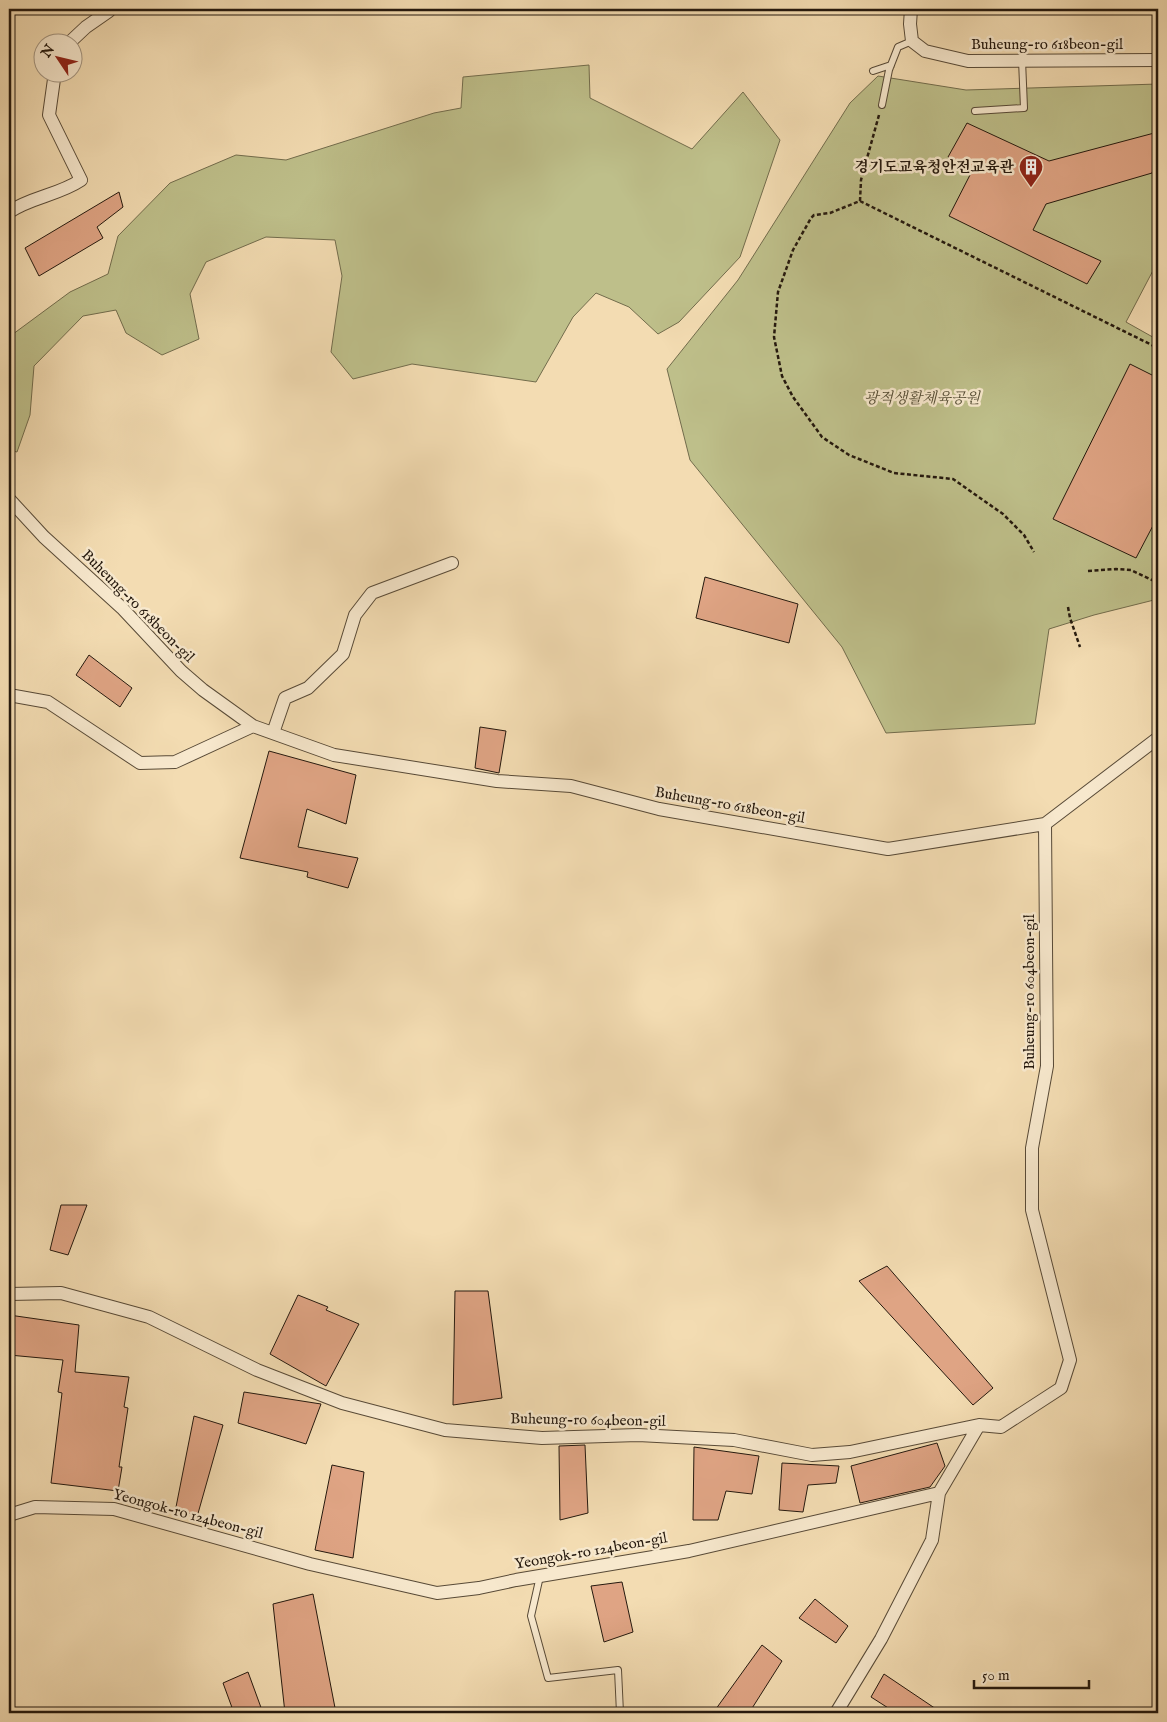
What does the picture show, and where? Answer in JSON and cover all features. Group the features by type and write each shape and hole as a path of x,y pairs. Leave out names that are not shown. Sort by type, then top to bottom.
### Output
{"street":[{"path":"81,32 109,11 108,9"},
{"path":"911,9 912,41"},
{"name":"Buheung-ro 618beon-gil","path":"912,41 925,51 968,61 1158,60"},
{"path":"9,212 32,200 71,186 81,180 49,115 54,82"},
{"name":"Buheung-ro 618beon-gil","path":"9,499 44,537 122,608 181,671 203,690 253,726 334,755 497,781 571,786 659,809 888,848 1044,824 1158,738"},
{"path":"273,733 285,698 308,688 343,654 355,615 372,593 452,563"},
{"path":"9,695 48,702 140,763 175,762 253,726"},
{"name":"Buheung-ro 604beon-gil","path":"9,1294 61,1293 149,1317 257,1370 342,1403 445,1430 542,1438 638,1435 734,1440 812,1455 850,1452 979,1425 1002,1427 1061,1388 1070,1360 1032,1210 1032,1148 1047,1066 1044,824"},
{"path":"836,1713 881,1639 932,1540 939,1493 979,1425"},
{"name":"Yeongok-ro 124beon-gil","path":"9,1515 35,1507 114,1509 310,1564 437,1593 479,1588 689,1551 939,1493"}],"lane":[{"path":"882,105 889,70 898,47 912,41"},
{"path":"975,111 1024,108 1022,60"},
{"path":"873,71 891,65"},
{"path":"540,1576 531,1616 548,1678 618,1670 620,1713"}],"path":[{"path":"860,201 861,180 882,105"},
{"path":"1034,552 1024,534 1003,514 953,479 894,473 848,455 822,437 793,397 782,376 774,336 778,292 793,250 811,218 814,215 830,213 860,201 1158,348"},
{"path":"1088,571 1131,570 1158,584"},
{"path":"1068,607 1080,647"}],"green space":[{"path":"589,65 590,98 692,149 743,92 780,140 740,257 679,322 658,334 629,307 596,293 573,317 536,382 412,364 353,379 331,352 342,276 335,240 266,237 206,262 190,294 199,339 162,355 126,333 116,310 83,316 34,366 30,415 17,452 9,450 9,337 70,292 108,274 118,236 170,183 236,155 286,160 434,113 461,108 463,77"},
{"name":"광적생활체육공원","path":"878,76 966,90 1158,84 1158,261 1126,322 1158,340 1158,599 1094,615 1049,629 1035,724 886,733 842,647 690,460 667,369 738,280 850,103"}],"building":[{"name":"경기도교육청안전교육관","path":"967,123 1049,161 1158,132 1158,153 1152,173 1046,204 1033,230 1101,261 1087,284 949,216 971,173 948,157"},
{"path":"119,192 123,207 97,227 103,238 39,276 25,248"},
{"path":"1130,364 1158,378 1158,516 1136,558 1053,519"},
{"path":"705,577 798,604 789,643 696,618"},
{"path":"89,655 132,688 120,707 76,675"},
{"path":"480,727 506,731 499,773 475,768"},
{"path":"269,751 356,775 346,824 307,809 298,847 358,858 348,888 307,877 308,872 240,858"},
{"path":"61,1205 87,1205 68,1255 50,1250"},
{"path":"887,1266 993,1388 973,1405 859,1281"},
{"path":"455,1291 488,1291 502,1398 453,1405"},
{"path":"298,1295 328,1307 326,1310 359,1324 326,1386 270,1354"},
{"path":"9,1315 79,1325 75,1372 129,1377 124,1407 128,1408 119,1467 122,1467 118,1491 51,1483 62,1393 58,1392 63,1360 9,1355"},
{"path":"244,1392 321,1404 306,1444 238,1423"},
{"path":"194,1416 223,1425 197,1517 176,1507"},
{"path":"937,1443 945,1466 930,1487 860,1503 851,1466"},
{"path":"585,1445 588,1513 560,1520 559,1446"},
{"path":"694,1447 759,1456 752,1494 726,1491 718,1520 693,1520"},
{"path":"782,1463 839,1466 836,1483 808,1485 803,1512 779,1510"},
{"path":"332,1465 364,1472 353,1558 315,1550"},
{"path":"622,1582 633,1632 604,1642 591,1586"},
{"path":"313,1594 336,1713 285,1713 273,1604"},
{"path":"815,1599 848,1626 836,1643 799,1618"},
{"path":"762,1645 782,1661 749,1713 713,1713"},
{"path":"248,1672 263,1713 234,1713 223,1683"},
{"path":"884,1674 942,1713 896,1713 871,1697"}],"place":[{"name":"경기도교육청안전교육관","path":"1031,188"}]}
